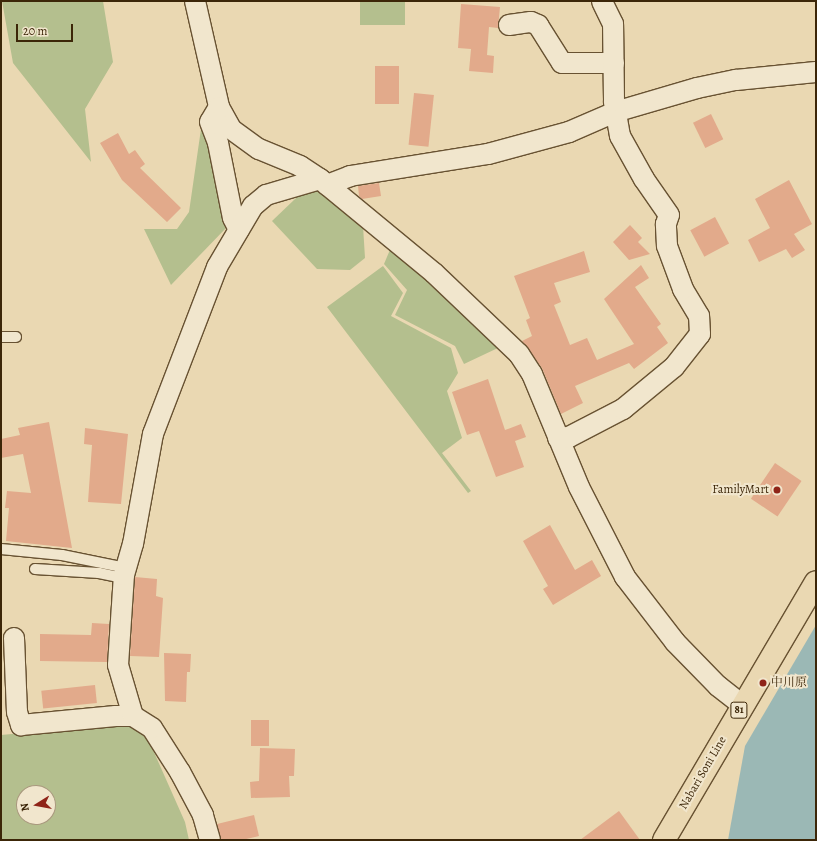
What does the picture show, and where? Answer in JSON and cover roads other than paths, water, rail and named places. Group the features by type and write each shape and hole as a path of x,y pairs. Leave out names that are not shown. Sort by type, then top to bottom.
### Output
{"main road":[{"name":"Nabari Soni Line","path":"664,840 742,705 816,582"}],"street":[{"path":"195,1 219,107 237,136 324,182 434,273 519,354 532,374 582,494 625,577 675,642 718,686 742,705"},
{"path":"558,438 569,437 623,409 674,367 700,334 699,316 683,289 667,246 666,224 669,215 644,179 620,136 615,112 613,24 602,1"},
{"path":"509,25 531,22 538,25 562,63 614,63"},
{"path":"133,716 118,665 124,573 134,544 153,434 217,267 253,206 266,195 350,176 488,154 569,132 615,112 650,100 730,81 816,72"},
{"path":"219,107 210,122 218,143 233,218 239,230"},
{"path":"14,638 17,712 21,725 116,716 133,716 152,728 180,772 204,815 210,840"}],"lane":[{"path":"1,337 16,337"},
{"path":"1,548 62,555 124,573"},
{"path":"35,569 124,573"}],"water":[{"path":"816,625 816,840 728,840 745,746"}],"place":[{"name":"FamilyMart","path":"777,490"},
{"name":"中川原","path":"763,683"}]}
